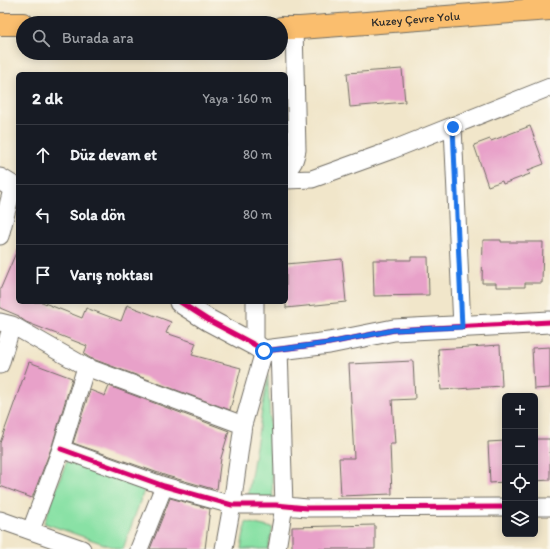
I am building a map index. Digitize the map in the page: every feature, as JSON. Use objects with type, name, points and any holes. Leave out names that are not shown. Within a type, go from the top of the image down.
[{"type":"main road","name":"Kuzey Çevre Yolu","points":[[288,28],[550,9]]},
{"type":"main road","points":[[0,24],[16,24]]},
{"type":"street","points":[[288,28],[297,150],[295,160],[288,168]]},
{"type":"street","points":[[288,180],[312,179],[453,127],[550,87]]},
{"type":"street","points":[[453,127],[462,327]]},
{"type":"street","points":[[0,236],[10,185]]},
{"type":"street","points":[[183,304],[208,320],[266,348],[329,343],[394,330],[550,322]]},
{"type":"street","points":[[255,304],[266,348],[284,506],[277,549]]},
{"type":"street","points":[[0,365],[6,323],[86,367],[243,425]]},
{"type":"street","points":[[224,549],[232,505],[243,425],[266,348]]},
{"type":"street","points":[[31,530],[61,449],[86,367]]},
{"type":"street","points":[[61,449],[164,486],[232,505],[307,508],[502,507]]},
{"type":"street","points":[[139,549],[164,486]]},
{"type":"street","points":[[538,507],[550,507]]},
{"type":"street","points":[[0,520],[82,549]]},
{"type":"green space","points":[[268,375],[273,500],[248,494]]},
{"type":"green space","points":[[68,457],[146,485],[123,549],[118,549],[44,523]]},
{"type":"green space","points":[[246,522],[273,528],[268,549],[241,549]]},
{"type":"building","points":[[402,69],[405,102],[350,107],[347,73]]},
{"type":"building","points":[[530,126],[544,164],[528,170],[530,174],[503,184],[502,181],[488,186],[474,145],[490,139],[491,141]]},
{"type":"building","points":[[483,240],[501,240],[501,242],[543,242],[542,283],[525,283],[525,287],[496,287],[496,283],[482,283]]},
{"type":"building","points":[[16,253],[16,304],[47,304],[82,318],[86,308],[121,321],[127,305],[171,322],[166,333],[196,343],[192,355],[241,368],[230,410],[90,358],[84,354],[87,346],[26,322],[19,316],[0,308],[0,290]]},
{"type":"building","points":[[411,257],[428,257],[429,295],[374,296],[373,260],[411,260]]},
{"type":"building","points":[[342,259],[346,302],[286,308],[286,304],[288,304],[288,264]]},
{"type":"building","points":[[500,345],[502,386],[441,390],[438,349]]},
{"type":"building","points":[[550,347],[550,388],[534,389],[532,348]]},
{"type":"building","points":[[413,361],[415,399],[392,400],[395,444],[390,444],[392,494],[341,496],[339,458],[354,458],[349,364]]},
{"type":"building","points":[[29,362],[72,378],[52,446],[32,498],[0,486],[0,443]]},
{"type":"building","points":[[109,386],[229,431],[221,458],[217,489],[167,476],[73,443],[90,390],[105,396]]},
{"type":"building","points":[[538,439],[550,439],[550,480],[538,481]]},
{"type":"building","points":[[502,441],[502,482],[490,483],[488,442]]},
{"type":"building","points":[[170,498],[210,509],[205,549],[150,549]]},
{"type":"building","points":[[375,525],[375,549],[292,549],[292,527]]},
{"type":"cycle path","points":[[183,304],[208,320],[264,351],[329,343],[394,330],[550,322]]},
{"type":"cycle path","points":[[61,449],[164,486],[232,505],[276,505],[307,508],[502,507]]},
{"type":"route","points":[[264,351],[329,343],[394,330],[462,327],[453,127]]}]
